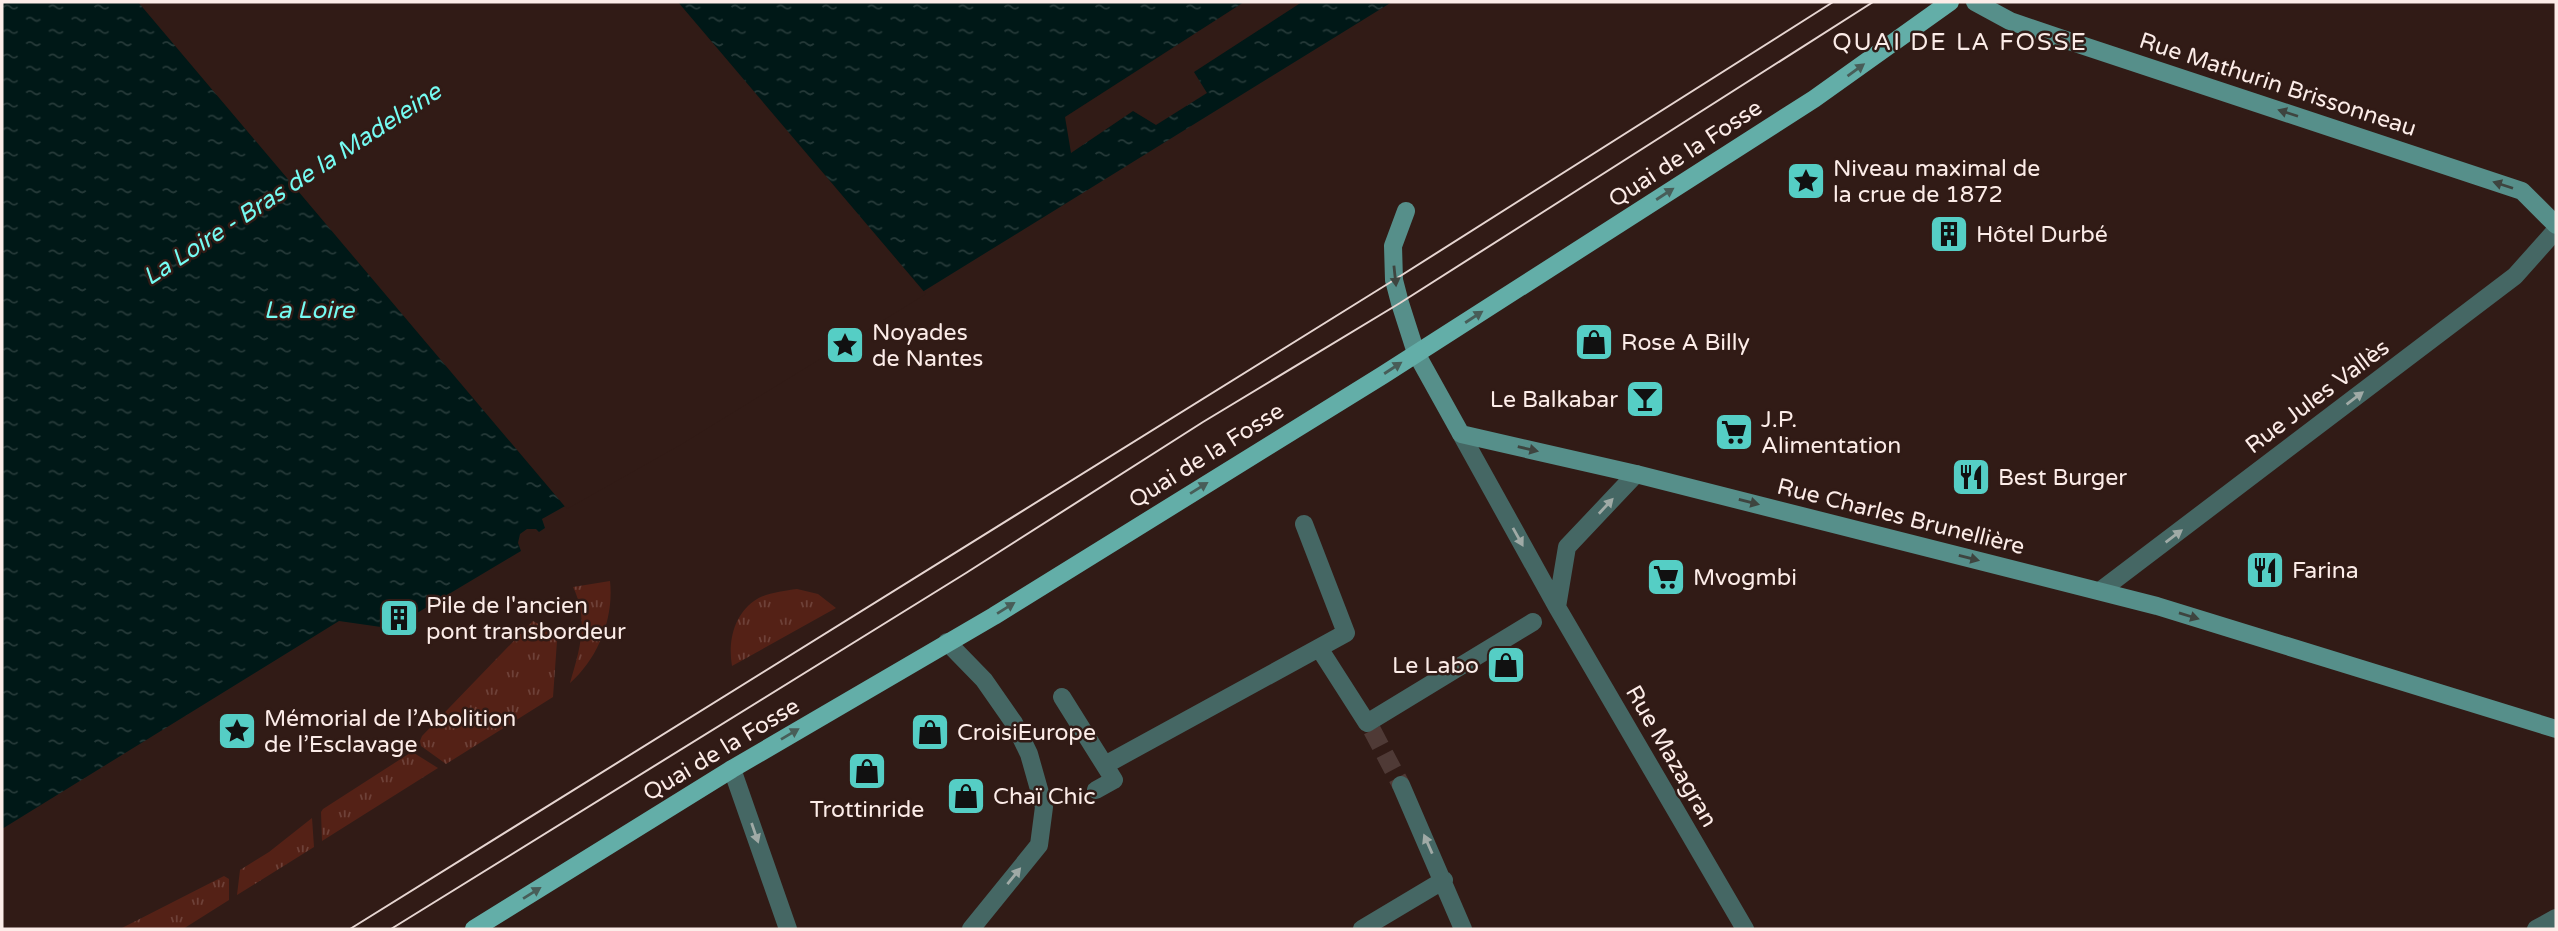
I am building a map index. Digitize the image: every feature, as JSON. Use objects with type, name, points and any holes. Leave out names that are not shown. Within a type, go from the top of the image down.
[{"type":"main road","name":"Quai de la Fosse","points":[[474,929],[732,769],[1006,609],[1416,353],[1814,99],[1950,2]]},
{"type":"main road","name":"Rue Mathurin Brissonneau","points":[[1975,2],[2010,21],[2522,191],[2556,228]]},
{"type":"main road","points":[[1406,211],[1393,246],[1394,280],[1416,353],[1461,434]]},
{"type":"main road","name":"Rue Charles Brunellière","points":[[1461,434],[1636,474],[2157,606],[2556,729]]},
{"type":"street","name":"Rue Jules Vallès","points":[[2100,591],[2515,276],[2556,228]]},
{"type":"street","name":"Rue Mazagran","points":[[1461,434],[1557,607],[1745,929]]},
{"type":"street","points":[[1557,607],[1567,547],[1636,474]]},
{"type":"street","points":[[1105,765],[1346,632],[1304,524]]},
{"type":"street","points":[[1319,648],[1367,723],[1533,622]]},
{"type":"street","points":[[947,642],[984,680],[1014,723],[1029,754],[1044,807],[1039,845],[971,929]]},
{"type":"street","points":[[1062,697],[1114,780],[1096,790]]},
{"type":"street","points":[[732,769],[789,929]]},
{"type":"street","points":[[1401,785],[1463,929]]},
{"type":"street","points":[[1362,929],[1444,880]]},
{"type":"street","points":[[2536,929],[2556,918]]},
{"type":"green space","points":[[610,581],[609,609],[602,637],[589,662],[570,683],[580,646],[582,623],[573,587]]},
{"type":"green space","points":[[797,589],[818,594],[836,608],[732,666],[732,639],[741,614],[763,596]]},
{"type":"green space","points":[[533,621],[546,628],[557,641],[553,697],[446,764],[421,746],[422,736]]},
{"type":"green space","points":[[410,753],[438,768],[322,841],[323,809]]},
{"type":"green space","points":[[312,818],[314,847],[237,895],[240,870],[269,852]]},
{"type":"green space","points":[[224,876],[229,879],[229,900],[183,929],[120,929]]},
{"type":"water","name":"La Loire","points":[[2,2],[1392,2],[681,441],[542,519],[545,528],[539,532],[536,529],[527,529],[520,534],[518,543],[521,551],[412,616],[400,609],[388,614],[385,622],[388,628],[339,621],[2,829]]},
{"type":"pier","points":[[138,2],[678,2],[926,294],[682,444],[567,509]]},
{"type":"pier","points":[[1244,2],[1302,2],[1194,72],[1207,93],[1156,125],[1133,111],[1071,153],[1065,117]]},
{"type":"tunnel","points":[[1372,730],[1401,785]]},
{"type":"tram line","points":[[350,929],[1394,280],[1833,2]]},
{"type":"tram line","points":[[391,929],[966,573],[1203,422],[1400,303],[1873,2]]},
{"type":"place","name":"Niveau maximal de la crue de 1872","points":[[1806,181]]},
{"type":"place","name":"Hôtel Durbé","points":[[1949,234]]},
{"type":"place","name":"Rose A Billy","points":[[1594,342]]},
{"type":"place","name":"Noyades de Nantes","points":[[845,345]]},
{"type":"place","name":"Le Balkabar","points":[[1645,399]]},
{"type":"place","name":"J.P. Alimentation","points":[[1734,432]]},
{"type":"place","name":"Best Burger","points":[[1971,477]]},
{"type":"place","name":"Farina","points":[[2265,570]]},
{"type":"place","name":"Mvogmbi","points":[[1666,577]]},
{"type":"place","name":"Pile de l'ancien pont transbordeur","points":[[399,618]]},
{"type":"place","name":"Le Labo","points":[[1506,665]]},
{"type":"place","name":"Mémorial de l’Abolition de l’Esclavage","points":[[237,731]]},
{"type":"place","name":"CroisiEurope","points":[[930,732]]},
{"type":"place","name":"Trottinride","points":[[867,771]]},
{"type":"place","name":"Chaï Chic","points":[[966,796]]},
{"type":"district","name":"QUAI DE LA FOSSE","points":[[1960,42]]},
{"type":"water label","name":"La Loire - Bras de la Madeleine","points":[[292,184]]}]
